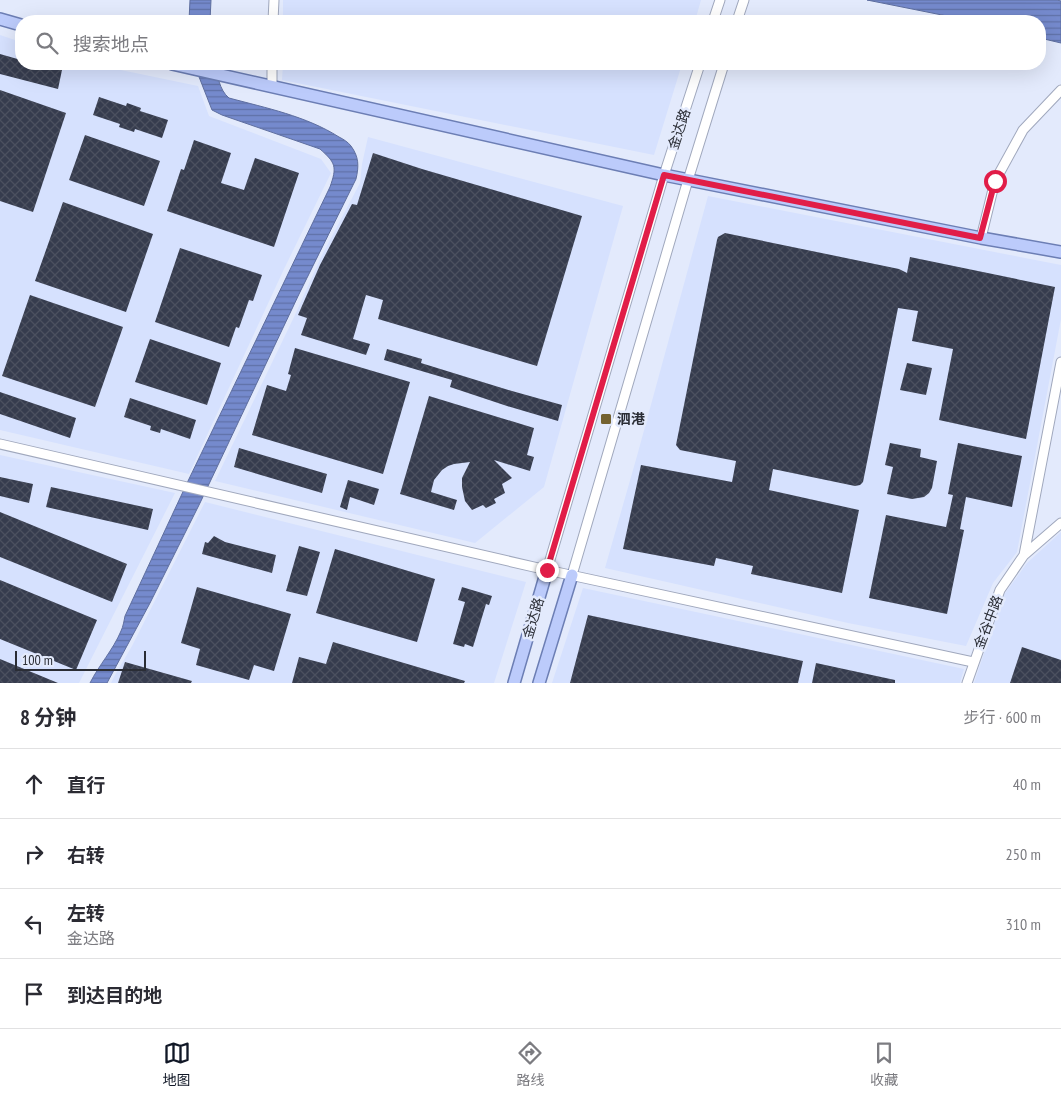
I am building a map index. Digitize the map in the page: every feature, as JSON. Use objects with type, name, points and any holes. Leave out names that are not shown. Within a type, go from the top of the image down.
[{"type":"main road","points":[[0,19],[15,23]]},
{"type":"main road","points":[[200,70],[664,175],[980,238],[1061,252]]},
{"type":"main road","name":"金达路","points":[[514,683],[547,570]]},
{"type":"main road","name":"金达路","points":[[539,683],[572,576]]},
{"type":"street","points":[[273,15],[274,0]]},
{"type":"street","points":[[715,15],[720,0]]},
{"type":"street","points":[[739,15],[744,0]]},
{"type":"street","points":[[272,70],[272,86]]},
{"type":"street","name":"金达路","points":[[547,570],[664,175],[698,70]]},
{"type":"street","name":"金达路","points":[[572,576],[722,70]]},
{"type":"street","points":[[980,238],[995,181],[1023,130],[1061,90]]},
{"type":"street","points":[[1024,555],[1061,362]]},
{"type":"street","points":[[0,444],[572,576],[973,662]]},
{"type":"street","name":"金谷中路","points":[[966,683],[1000,590],[1024,555],[1061,523]]},
{"type":"shaded area","points":[[283,0],[701,0],[697,15],[283,15]]},
{"type":"shaded area","points":[[0,35],[15,40],[15,70],[121,70],[198,86],[209,116],[321,159],[331,173],[284,269],[189,474],[0,430]]},
{"type":"shaded area","points":[[283,70],[680,70],[654,155],[282,80]]},
{"type":"shaded area","points":[[368,137],[623,206],[544,487],[475,543],[215,481],[321,257],[360,183]]},
{"type":"shaded area","points":[[708,196],[1061,265],[1061,319],[1017,552],[993,583],[966,646],[848,623],[605,568]]},
{"type":"shaded area","points":[[0,455],[175,493],[79,683],[0,683]]},
{"type":"shaded area","points":[[205,502],[526,582],[494,683],[111,683],[132,646]]},
{"type":"shaded area","points":[[1061,532],[1061,683],[974,683],[1003,596],[1027,563]]},
{"type":"shaded area","points":[[583,588],[964,669],[960,683],[552,683]]},
{"type":"water","points":[[190,0],[211,0],[210,15],[189,15]]},
{"type":"water","points":[[867,0],[1057,0],[1061,1],[1061,43],[1046,39],[1046,15],[942,15]]},
{"type":"water","points":[[196,70],[216,70],[221,87],[229,98],[313,123],[345,141],[356,154],[358,166],[356,179],[150,603],[107,683],[90,683],[118,638],[125,616],[330,187],[334,175],[332,162],[320,149],[212,110]]},
{"type":"building","points":[[0,54],[15,58],[15,70],[62,70],[58,89],[0,74]]},
{"type":"building","points":[[0,90],[66,113],[33,212],[0,201]]},
{"type":"building","points":[[99,97],[126,106],[127,103],[141,108],[140,111],[168,120],[162,138],[135,129],[134,132],[119,127],[120,124],[93,115]]},
{"type":"building","points":[[85,135],[160,161],[144,206],[69,180]]},
{"type":"building","points":[[194,140],[231,153],[221,183],[244,190],[255,158],[299,173],[274,247],[167,211],[181,169],[184,170]]},
{"type":"building","points":[[373,153],[582,216],[537,366],[378,319],[383,300],[366,295],[353,339],[370,344],[366,355],[301,335],[307,318],[298,315],[320,265],[352,204],[357,205]]},
{"type":"building","points":[[63,202],[153,234],[126,312],[35,281]]},
{"type":"building","points":[[725,233],[899,269],[907,273],[910,257],[1055,287],[1026,439],[939,420],[953,349],[912,341],[918,311],[898,308],[863,482],[855,486],[773,469],[769,490],[859,510],[842,593],[751,574],[753,566],[716,558],[714,566],[623,549],[641,465],[732,482],[736,461],[680,450],[676,445],[717,240],[718,237]]},
{"type":"building","points":[[180,248],[262,275],[253,301],[249,300],[239,328],[236,327],[229,347],[155,322]]},
{"type":"building","points":[[30,295],[123,327],[95,407],[2,376]]},
{"type":"building","points":[[150,339],[221,363],[207,405],[135,382]]},
{"type":"building","points":[[295,348],[410,382],[383,474],[252,435],[267,385],[286,391],[291,375],[288,374]]},
{"type":"building","points":[[387,349],[422,359],[421,363],[562,405],[558,421],[450,387],[452,380],[384,360]]},
{"type":"building","points":[[907,363],[932,368],[926,395],[900,390]]},
{"type":"building","points":[[0,392],[76,418],[70,438],[0,414]]},
{"type":"building","points":[[429,396],[534,428],[527,455],[534,457],[530,471],[494,460],[512,478],[502,484],[505,493],[494,499],[496,503],[486,508],[483,505],[472,510],[465,501],[462,478],[470,462],[448,466],[434,480],[431,492],[457,500],[454,510],[400,494]]},
{"type":"building","points":[[130,398],[196,420],[190,439],[161,429],[160,433],[150,430],[151,426],[124,417]]},
{"type":"building","points":[[890,443],[921,449],[920,457],[937,461],[932,488],[924,497],[912,499],[887,494],[893,467],[885,465]]},
{"type":"building","points":[[958,443],[1022,456],[1012,507],[966,497],[960,529],[964,530],[947,614],[869,598],[886,515],[946,527],[953,495],[948,494]]},
{"type":"building","points":[[239,448],[327,474],[322,493],[234,467]]},
{"type":"building","points":[[0,477],[33,484],[29,503],[0,496]]},
{"type":"building","points":[[348,480],[379,489],[374,505],[350,497],[347,510],[340,507]]},
{"type":"building","points":[[51,487],[153,509],[148,530],[46,507]]},
{"type":"building","points":[[0,512],[127,564],[112,602],[0,557]]},
{"type":"building","points":[[214,536],[225,542],[276,555],[272,573],[202,554],[205,542],[208,543]]},
{"type":"building","points":[[299,546],[320,552],[307,596],[286,591]]},
{"type":"building","points":[[335,549],[435,579],[417,642],[316,613]]},
{"type":"building","points":[[0,580],[97,620],[76,670],[0,639]]},
{"type":"building","points":[[197,587],[291,614],[274,671],[254,665],[249,680],[196,665],[200,649],[181,643]]},
{"type":"building","points":[[462,587],[492,596],[489,605],[486,604],[473,647],[465,644],[464,647],[453,644],[465,602],[458,600]]},
{"type":"building","points":[[588,615],[803,661],[798,683],[570,683]]},
{"type":"building","points":[[333,642],[465,681],[464,683],[292,683],[299,657],[326,664]]},
{"type":"building","points":[[1022,647],[1061,660],[1061,683],[1010,683]]},
{"type":"building","points":[[0,659],[58,683],[0,683]]},
{"type":"building","points":[[125,662],[192,681],[191,683],[118,683]]},
{"type":"building","points":[[816,663],[895,680],[895,683],[812,683]]},
{"type":"place","name":"泗港","points":[[606,419]]},
{"type":"route","points":[[547,570],[664,175],[980,238],[995,181]]}]
